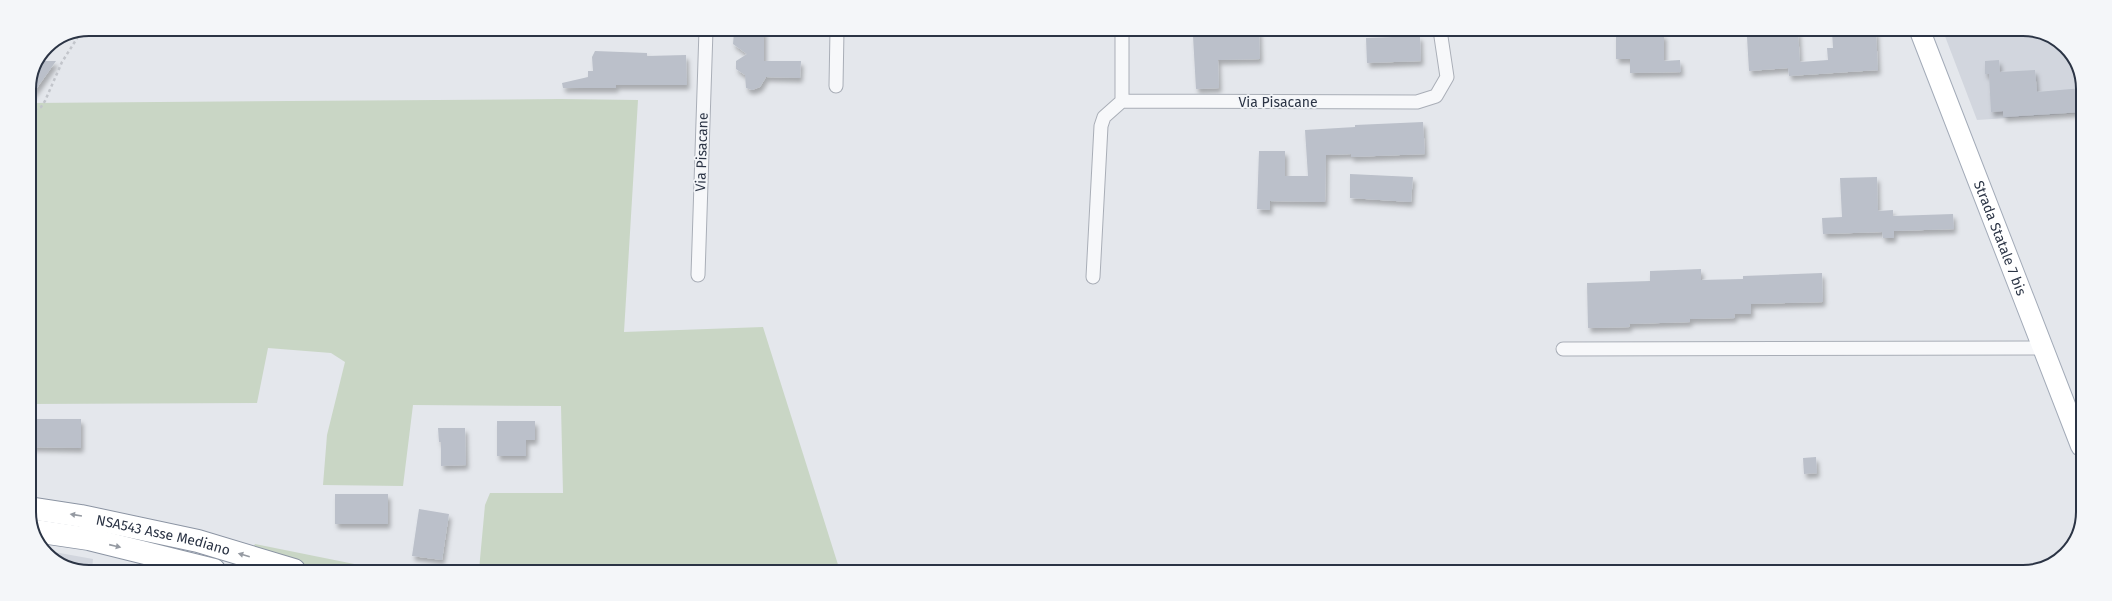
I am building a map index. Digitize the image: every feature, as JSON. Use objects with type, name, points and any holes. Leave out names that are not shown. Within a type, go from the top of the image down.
[{"type":"highway","name":"NSA543 Asse Mediano","points":[[36,509],[81,516],[198,541],[277,565]]},
{"type":"highway","points":[[40,533],[89,539],[194,565]]},
{"type":"main road","name":"Strada Statale 7 bis","points":[[1922,36],[2076,433]]},
{"type":"street","name":"Via Pisacane","points":[[698,275],[706,36]]},
{"type":"street","points":[[836,86],[837,36]]},
{"type":"street","points":[[1093,277],[1101,126],[1104,117],[1122,101],[1122,36]]},
{"type":"street","name":"Via Pisacane","points":[[1122,101],[1417,102],[1436,96],[1447,76],[1441,36]]},
{"type":"street","points":[[1563,350],[2044,348]]},
{"type":"path","points":[[36,109],[41,107],[45,101],[62,62],[78,37]]},
{"type":"shaded area","points":[[1945,36],[2030,36],[2043,40],[2058,49],[2063,54],[2072,69],[2075,79],[2076,113],[1977,120]]},
{"type":"shaded area","points":[[54,552],[93,559],[92,565],[82,565],[69,561]]},
{"type":"green space","points":[[560,99],[638,100],[624,332],[763,327],[838,565],[479,565],[485,505],[490,493],[563,493],[561,406],[413,405],[403,486],[323,485],[327,435],[345,362],[331,353],[268,348],[257,403],[36,404],[36,103]]},
{"type":"green space","points":[[255,544],[359,565],[243,565]]},
{"type":"building","points":[[734,36],[764,36],[764,61],[801,61],[800,78],[766,77],[760,87],[752,90],[746,88],[745,75],[736,69],[736,61],[747,54],[733,44]]},
{"type":"building","points":[[1193,36],[1259,36],[1260,59],[1218,60],[1219,88],[1196,89]]},
{"type":"building","points":[[1420,36],[1421,61],[1367,63],[1366,38]]},
{"type":"building","points":[[1616,36],[1664,36],[1664,61],[1680,60],[1681,72],[1630,73],[1630,59],[1616,59]]},
{"type":"building","points":[[1798,36],[1800,62],[1828,60],[1827,48],[1833,48],[1832,36],[1876,36],[1878,70],[1789,76],[1788,68],[1749,71],[1747,37]]},
{"type":"building","points":[[595,51],[647,53],[647,56],[686,55],[687,85],[616,85],[616,88],[563,88],[562,83],[588,77],[588,71],[593,71],[592,57]]},
{"type":"building","points":[[1999,60],[2000,72],[2035,70],[2037,92],[2076,89],[2076,112],[2003,117],[2003,111],[1991,112],[1989,74],[1985,74],[1985,61]]},
{"type":"building","points":[[44,61],[56,61],[36,89],[37,79]]},
{"type":"building","points":[[1423,122],[1425,154],[1351,157],[1351,154],[1326,155],[1325,202],[1270,201],[1270,210],[1257,209],[1259,151],[1285,151],[1285,176],[1308,176],[1305,130],[1355,127],[1355,125]]},
{"type":"building","points":[[1350,174],[1413,177],[1411,202],[1350,198]]},
{"type":"building","points":[[1877,177],[1878,211],[1893,210],[1893,216],[1953,214],[1954,229],[1894,231],[1894,238],[1883,238],[1882,232],[1823,234],[1822,218],[1842,217],[1840,178]]},
{"type":"building","points":[[1701,269],[1701,280],[1743,279],[1743,276],[1822,273],[1823,302],[1751,304],[1751,314],[1734,314],[1735,318],[1690,319],[1690,322],[1629,324],[1630,327],[1588,328],[1587,283],[1650,281],[1650,271]]},
{"type":"building","points":[[36,419],[81,419],[81,448],[36,447]]},
{"type":"building","points":[[497,421],[535,421],[535,440],[526,440],[526,456],[497,456]]},
{"type":"building","points":[[438,428],[465,428],[466,465],[441,466],[441,442],[439,442]]},
{"type":"building","points":[[1816,457],[1817,473],[1804,474],[1803,458]]},
{"type":"building","points":[[335,494],[388,494],[388,524],[335,524]]},
{"type":"building","points":[[419,509],[449,514],[442,560],[412,556]]}]
